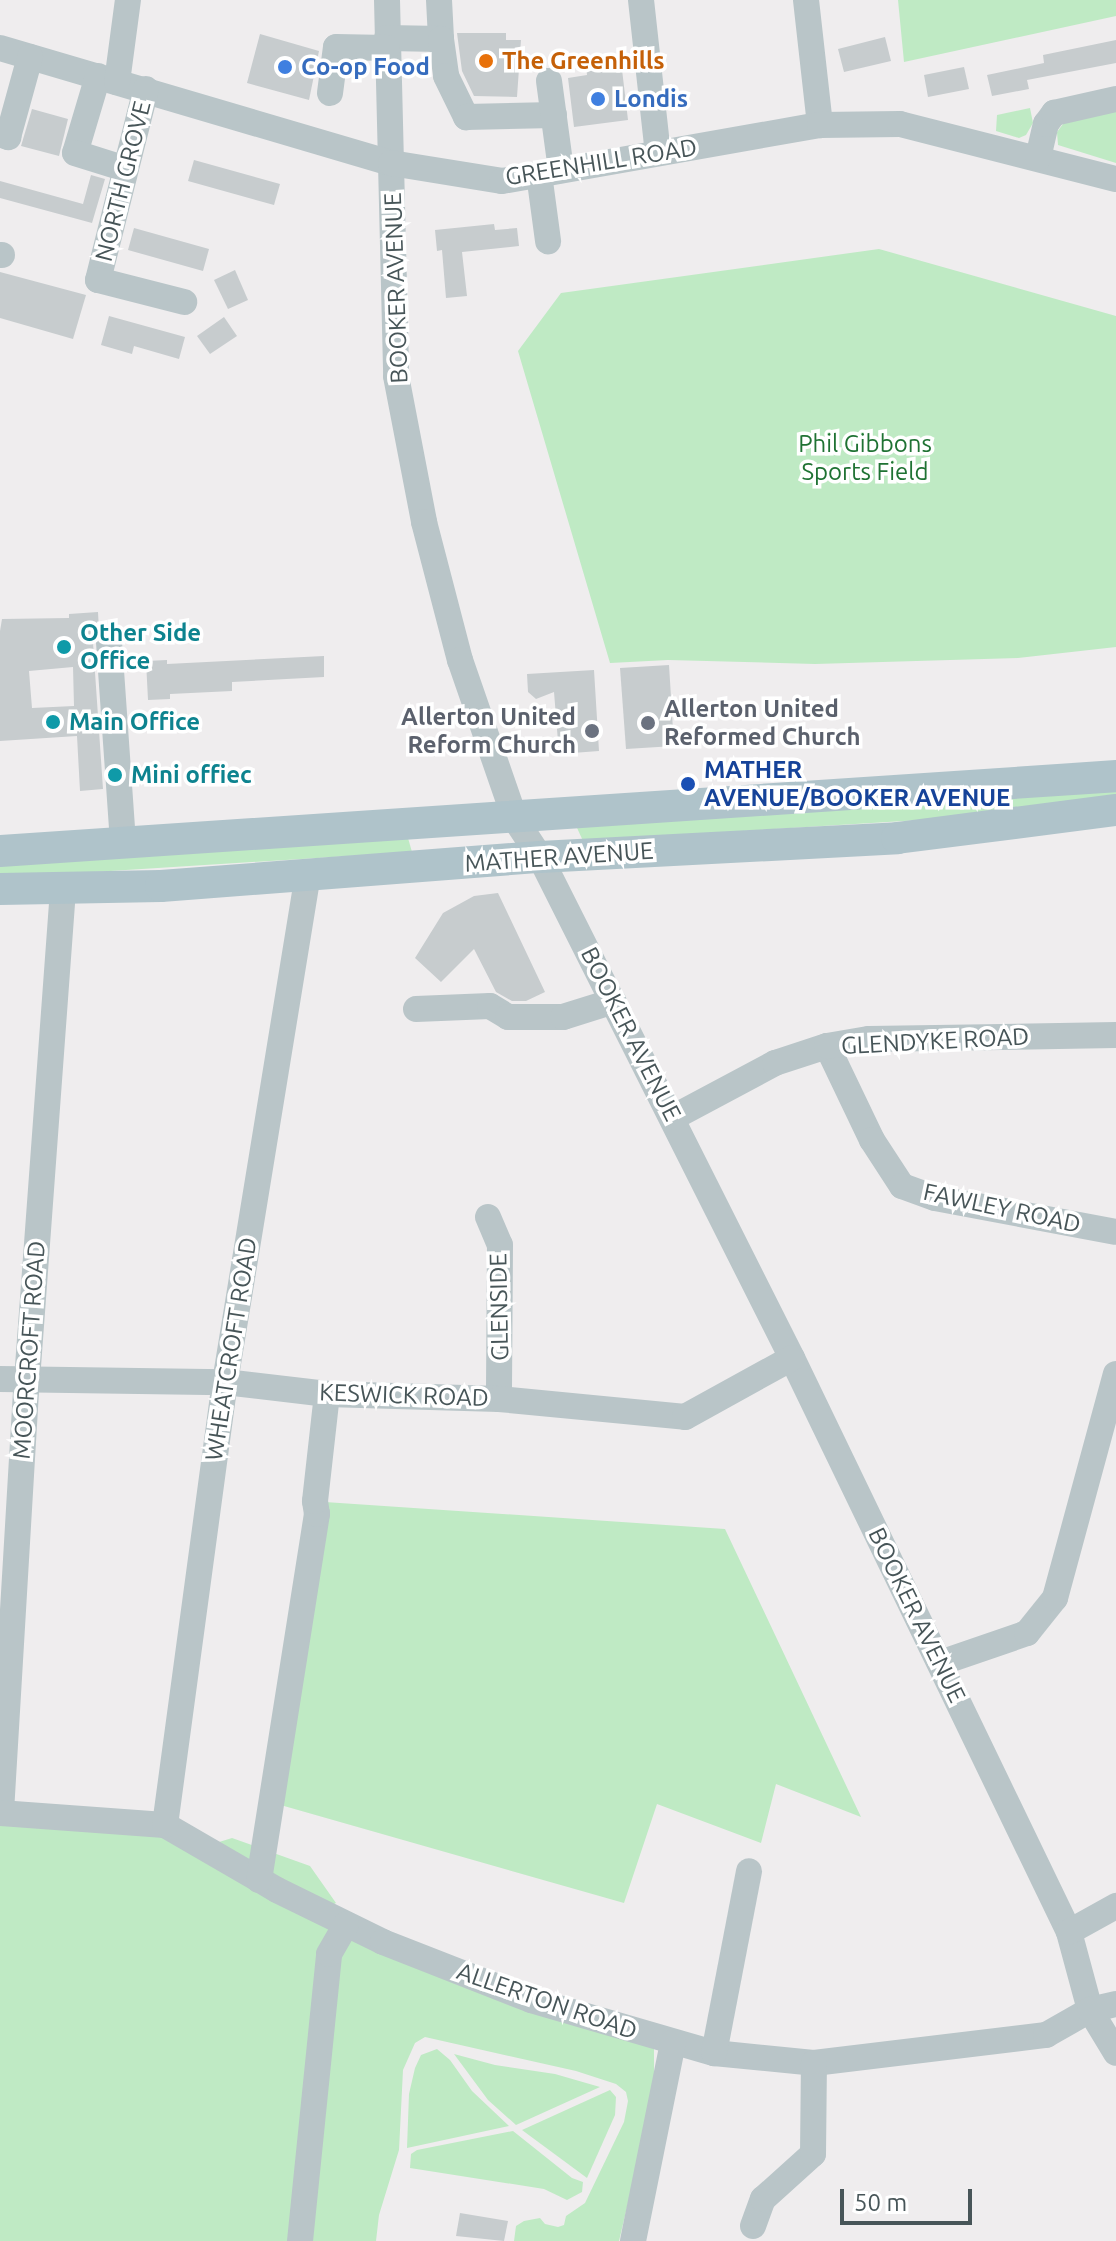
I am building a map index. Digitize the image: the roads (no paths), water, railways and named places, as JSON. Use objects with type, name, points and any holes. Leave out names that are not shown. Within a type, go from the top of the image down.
[{"type":"main road","name":"MATHER AVENUE","points":[[0,851],[315,829],[515,819],[1116,776]]},
{"type":"main road","name":"MATHER AVENUE","points":[[0,889],[161,886],[540,857],[897,838],[1116,810]]},
{"type":"street","points":[[126,169],[75,153],[108,79],[128,0]]},
{"type":"street","name":"BOOKER AVENUE","points":[[387,0],[396,376],[421,507],[460,660],[515,819],[540,857],[674,1117],[792,1358],[1069,1932],[1090,2010],[1116,2053]]},
{"type":"street","points":[[439,0],[446,76],[466,117],[554,115]]},
{"type":"street","points":[[641,0],[658,153]]},
{"type":"street","points":[[806,0],[820,125]]},
{"type":"street","points":[[330,93],[336,47],[441,39]]},
{"type":"street","name":"GREENHILL ROAD","points":[[0,48],[391,163],[502,181],[820,125],[900,124],[1116,179]]},
{"type":"street","points":[[0,134],[8,137],[30,57]]},
{"type":"street","points":[[548,241],[554,115],[549,81]]},
{"type":"street","name":"NORTH GROVE","points":[[146,89],[98,280],[184,302]]},
{"type":"street","points":[[1038,158],[1046,124],[1054,113],[1116,99]]},
{"type":"street","points":[[109,642],[123,844]]},
{"type":"street","name":"WHEATCROFT ROAD","points":[[165,1825],[225,1382],[308,874]]},
{"type":"street","name":"MOORCROFT ROAD","points":[[0,1812],[27,1380],[63,888]]},
{"type":"street","points":[[416,1009],[490,1006],[508,1017],[563,1017],[614,1001]]},
{"type":"street","name":"GLENDYKE ROAD","points":[[674,1117],[775,1063],[827,1046],[869,1039],[1116,1035]]},
{"type":"street","name":"FAWLEY ROAD","points":[[827,1046],[872,1140],[902,1186],[935,1198],[974,1202],[1116,1232]]},
{"type":"street","name":"GLENSIDE","points":[[488,1217],[500,1245],[499,1399]]},
{"type":"street","name":"KESWICK ROAD","points":[[0,1379],[225,1382],[327,1394],[499,1399],[685,1417],[792,1358]]},
{"type":"street","points":[[940,1663],[1027,1633],[1055,1598],[1116,1374]]},
{"type":"street","points":[[259,1880],[317,1514],[315,1501],[327,1394]]},
{"type":"street","name":"ALLERTON ROAD","points":[[0,1812],[165,1825],[259,1880],[346,1924],[531,2000],[714,2053],[814,2063],[1046,2035],[1090,2010],[1116,2004]]},
{"type":"street","points":[[714,2053],[749,1871]]},
{"type":"street","points":[[1069,1932],[1116,1906]]},
{"type":"street","points":[[300,2241],[329,1954],[346,1924]]},
{"type":"street","points":[[633,2241],[673,2042]]},
{"type":"street","points":[[753,2226],[763,2199],[813,2154],[814,2063]]},
{"type":"place","name":"The Greenhills","points":[[486,61]]},
{"type":"place","name":"Co-op Food","points":[[285,67]]},
{"type":"place","name":"Londis","points":[[598,99]]},
{"type":"place","name":"Other Side Office","points":[[64,647]]},
{"type":"place","name":"Main Office","points":[[53,722]]},
{"type":"place","name":"Allerton United Reformed Church","points":[[648,723]]},
{"type":"place","name":"Allerton United Reform Church","points":[[592,731]]},
{"type":"place","name":"Mini offiec","points":[[115,775]]},
{"type":"place","name":"MATHER AVENUE/BOOKER AVENUE","points":[[688,784]]},
{"type":"park label","name":"Phil Gibbons Sports Field","points":[[865,458]]}]
